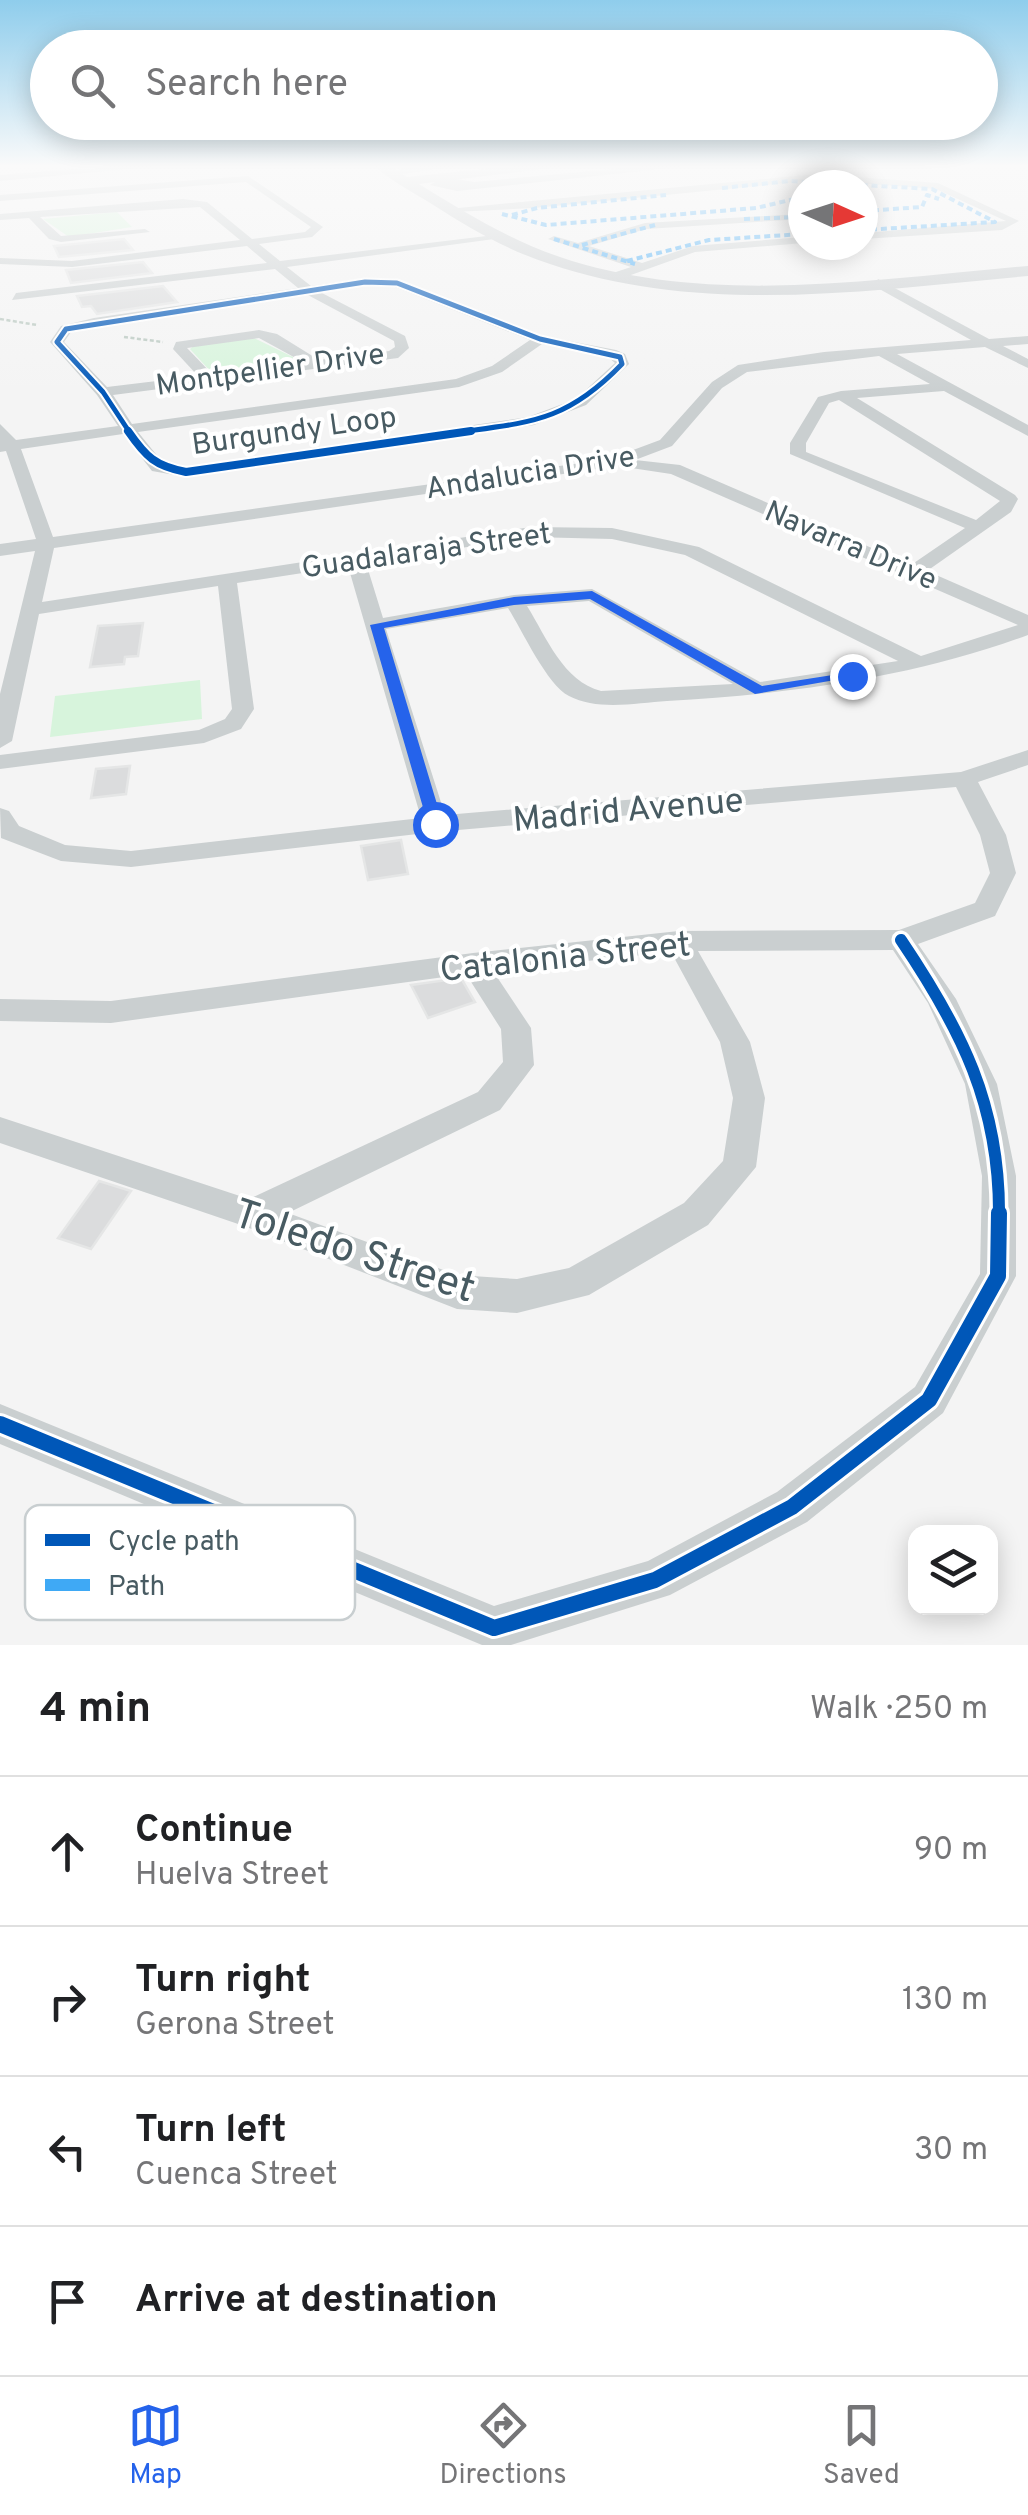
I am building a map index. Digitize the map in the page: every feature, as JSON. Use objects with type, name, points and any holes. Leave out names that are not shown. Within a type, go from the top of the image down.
[{"type":"main road","points":[[514,241],[560,262],[747,287],[878,283],[1028,270]]},
{"type":"street","points":[[154,241],[166,252]]},
{"type":"street","points":[[0,262],[72,264],[260,241]]},
{"type":"street","points":[[0,293],[16,298],[447,241]]},
{"type":"street","points":[[562,241],[582,245],[622,269],[707,247],[767,241]]},
{"type":"street","points":[[582,245],[596,241]]},
{"type":"street","points":[[622,269],[708,241]]},
{"type":"street","name":"Montpellier Drive","points":[[103,392],[393,356],[402,348],[400,339],[309,291],[252,242]]},
{"type":"street","points":[[1,274],[18,264]]},
{"type":"street","points":[[898,281],[943,306],[958,325]]},
{"type":"street","name":"Burgundy Loop","points":[[365,282],[396,283],[540,338],[611,353],[622,364],[584,402],[566,413],[529,422],[186,472],[158,468],[103,392],[57,342],[66,330],[94,322],[365,282]]},
{"type":"street","points":[[878,283],[920,310],[958,325],[1028,364]]},
{"type":"street","points":[[0,308],[16,298]]},
{"type":"street","points":[[37,325],[66,330]]},
{"type":"street","points":[[209,379],[181,345],[259,334],[318,366]]},
{"type":"street","points":[[6,447],[459,384],[497,368],[540,338]]},
{"type":"street","name":"Andalucia Drive","points":[[0,550],[612,463],[666,444],[717,384],[743,368],[1028,340]]},
{"type":"street","points":[[882,352],[1028,432]]},
{"type":"street","points":[[944,387],[841,395],[823,400],[798,443],[798,454],[976,526]]},
{"type":"street","points":[[841,395],[1002,491],[1009,499],[1005,508],[913,572]]},
{"type":"street","points":[[0,430],[46,543],[0,741]]},
{"type":"street","points":[[666,444],[674,469]]},
{"type":"street","name":"Navarra Drive","points":[[612,463],[674,469],[1028,625]]},
{"type":"street","name":"Guadalaraja Street","points":[[28,610],[531,532],[615,531],[692,551],[918,663]]},
{"type":"street","points":[[355,558],[435,824]]},
{"type":"street","points":[[0,762],[204,736],[233,724],[243,708],[227,581]]},
{"type":"street","points":[[377,625],[575,594],[608,601],[760,691]]},
{"type":"street","points":[[514,601],[561,677],[575,691],[601,698],[760,691],[918,663],[987,645],[1028,625]]},
{"type":"street","name":"Madrid Avenue","points":[[0,816],[10,832],[61,853],[131,859],[435,824],[964,778],[1028,758]]},
{"type":"street","name":"Catalonia Street","points":[[0,1010],[111,1012],[473,963],[678,941],[901,940],[985,908],[1003,873],[993,835],[964,778]]},
{"type":"street","points":[[355,1571],[494,1628],[655,1580],[792,1506],[929,1400],[998,1276],[1000,1176],[980,1084],[941,999],[901,940]]},
{"type":"street","name":"Toledo Street","points":[[0,1130],[251,1214],[457,1292],[517,1296],[576,1283],[696,1214],[740,1167],[749,1098],[734,1042],[678,941]]},
{"type":"street","points":[[251,1214],[489,1100],[519,1064],[516,1028],[473,963]]},
{"type":"street","points":[[0,1424],[196,1505]]},
{"type":"path","points":[[0,319],[37,325]]},
{"type":"green space","points":[[254,338],[293,357],[293,362],[212,373],[190,349],[196,344]]},
{"type":"green space","points":[[200,680],[202,719],[50,737],[55,696]]},
{"type":"building","points":[[125,241],[133,250],[59,257],[54,246]]},
{"type":"building","points":[[143,262],[152,273],[71,283],[66,270]]},
{"type":"building","points":[[163,286],[177,302],[97,314],[91,306],[82,307],[77,296]]},
{"type":"building","points":[[143,623],[138,656],[125,657],[124,664],[90,667],[98,626]]},
{"type":"building","points":[[130,766],[126,794],[91,798],[96,769]]},
{"type":"building","points":[[401,840],[408,874],[368,880],[361,846]]},
{"type":"building","points":[[461,978],[475,1002],[428,1018],[411,985]]},
{"type":"building","points":[[99,1181],[131,1191],[91,1249],[58,1238]]},
{"type":"marked path","points":[[560,241],[635,264]]},
{"type":"marked path","points":[[582,245],[597,241]]},
{"type":"marked path","points":[[627,261],[706,241]]},
{"type":"cycle path","points":[[365,282],[397,283],[540,339],[611,353],[620,357],[622,364],[581,402],[529,422],[186,472],[158,467],[146,457],[103,392],[57,342],[66,329],[94,322],[365,282]]},
{"type":"cycle path","points":[[355,1571],[494,1628],[655,1580],[792,1507],[929,1400],[998,1276],[999,1176],[981,1084],[941,999],[901,940]]},
{"type":"cycle path","points":[[0,1424],[196,1505]]},
{"type":"route","points":[[435,824],[377,625],[514,601],[592,595],[760,691],[852,676]]}]
